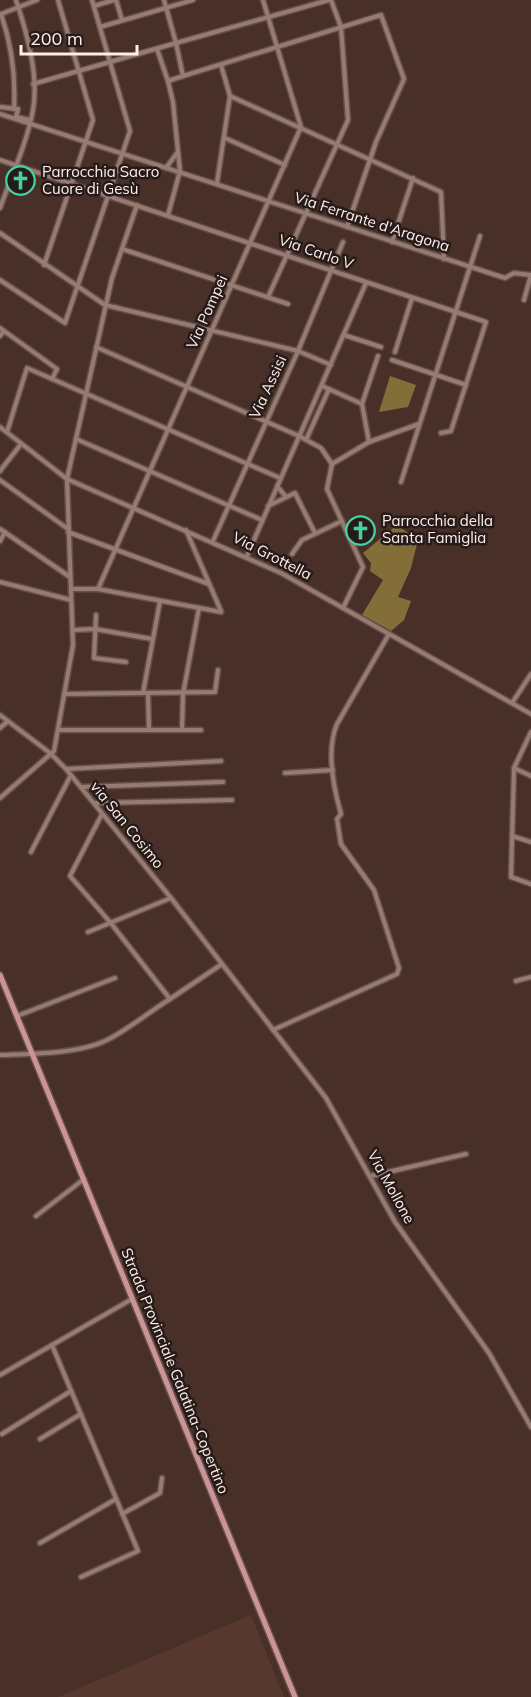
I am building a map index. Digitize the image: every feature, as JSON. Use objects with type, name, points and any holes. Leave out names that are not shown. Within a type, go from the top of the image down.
[{"type":"main road","name":"Strada Provinciale Galatina-Copertino","points":[[0,975],[85,1178],[295,1697]]},
{"type":"street","points":[[0,208],[33,110],[33,84],[25,31],[16,0]]},
{"type":"street","points":[[14,109],[16,82],[12,51],[1,14],[37,0]]},
{"type":"street","points":[[44,265],[93,120],[58,0]]},
{"type":"street","points":[[0,280],[65,323],[130,130],[92,0]]},
{"type":"street","points":[[94,6],[115,0],[122,20]]},
{"type":"street","points":[[164,0],[183,76]]},
{"type":"street","points":[[100,27],[193,0]]},
{"type":"street","points":[[263,0],[301,127]]},
{"type":"street","points":[[33,84],[330,0],[341,27],[348,120],[268,297]]},
{"type":"street","points":[[168,81],[381,15],[404,79],[371,158],[348,227]]},
{"type":"street","points":[[157,49],[173,102],[180,171],[168,215]]},
{"type":"street","points":[[217,183],[230,96],[221,65]]},
{"type":"street","points":[[230,96],[371,158],[441,192],[444,259]]},
{"type":"street","points":[[0,107],[18,109],[16,117],[29,122]]},
{"type":"street","name":"Via Ferrante d'Aragona","points":[[0,114],[122,155],[217,183],[471,268],[505,278],[514,273],[531,275],[524,300]]},
{"type":"street","name":"Via Pompei","points":[[98,589],[301,127]]},
{"type":"street","points":[[225,138],[285,165]]},
{"type":"street","points":[[166,168],[177,152]]},
{"type":"street","name":"Via Carlo V","points":[[0,160],[486,322],[466,385]]},
{"type":"street","points":[[392,242],[413,178]]},
{"type":"street","points":[[0,798],[54,751],[72,656],[67,479],[105,305],[137,205]]},
{"type":"street","points":[[0,233],[105,305],[298,351],[331,365]]},
{"type":"street","points":[[401,482],[480,236]]},
{"type":"street","name":"Via Assisi","points":[[213,541],[333,270],[342,242]]},
{"type":"street","points":[[122,249],[288,304]]},
{"type":"street","points":[[247,556],[366,283]]},
{"type":"street","points":[[395,352],[412,298]]},
{"type":"street","points":[[0,336],[2,330],[57,369],[52,379]]},
{"type":"street","points":[[344,335],[381,347]]},
{"type":"street","points":[[96,347],[266,420],[321,448],[332,465],[327,489],[363,567],[343,608]]},
{"type":"street","points":[[369,442],[362,404],[378,356]]},
{"type":"street","points":[[392,360],[466,385],[452,431],[441,433]]},
{"type":"street","points":[[7,432],[27,368],[280,478]]},
{"type":"street","points":[[322,386],[362,404]]},
{"type":"street","points":[[306,440],[328,389]]},
{"type":"street","points":[[332,465],[369,442],[420,424]]},
{"type":"street","name":"Via Grottella","points":[[0,427],[67,479],[247,556],[531,714]]},
{"type":"street","points":[[76,439],[263,520]]},
{"type":"street","points":[[0,471],[21,444]]},
{"type":"street","points":[[0,480],[68,530],[115,551],[209,584]]},
{"type":"street","points":[[277,486],[286,497]]},
{"type":"street","points":[[268,506],[295,493],[315,533]]},
{"type":"street","points":[[292,554],[302,540],[342,520]]},
{"type":"street","points":[[0,529],[70,577]]},
{"type":"street","points":[[71,589],[98,589],[221,612],[186,529]]},
{"type":"street","points":[[0,541],[5,532]]},
{"type":"street","points":[[0,582],[71,600]]},
{"type":"street","points":[[149,730],[146,693],[152,639],[160,601]]},
{"type":"street","points":[[182,730],[183,694],[198,608]]},
{"type":"street","points":[[96,615],[94,658],[126,662]]},
{"type":"street","points":[[73,630],[95,629],[152,639]]},
{"type":"street","points":[[273,1030],[397,974],[399,968],[374,890],[341,844],[337,819],[341,814],[333,770],[331,739],[389,634]]},
{"type":"street","points":[[64,694],[214,692],[218,670]]},
{"type":"street","points":[[512,703],[531,674]]},
{"type":"street","name":"via San Cosimo","points":[[0,715],[50,753],[66,769],[222,964]]},
{"type":"street","points":[[0,728],[8,721]]},
{"type":"street","points":[[58,730],[201,730]]},
{"type":"street","points":[[531,732],[514,768],[511,877],[531,884]]},
{"type":"street","points":[[66,769],[221,761]]},
{"type":"street","points":[[514,768],[531,776]]},
{"type":"street","points":[[285,773],[333,770]]},
{"type":"street","points":[[31,852],[71,776]]},
{"type":"street","points":[[80,787],[223,782]]},
{"type":"street","points":[[94,803],[232,800]]},
{"type":"street","points":[[102,814],[70,876],[110,922],[170,999]]},
{"type":"street","points":[[512,836],[531,842]]},
{"type":"street","points":[[88,932],[171,898]]},
{"type":"street","points":[[0,1054],[33,1054],[89,1046],[106,1040],[222,964]]},
{"type":"street","name":"Via Mollone","points":[[222,964],[326,1098],[395,1222],[489,1353],[531,1427]]},
{"type":"street","points":[[516,981],[531,977]]},
{"type":"street","points":[[17,1016],[115,978]]},
{"type":"street","points":[[371,1176],[466,1154]]},
{"type":"street","points":[[36,1216],[85,1178]]},
{"type":"street","points":[[0,1375],[133,1299]]},
{"type":"street","points":[[52,1345],[138,1551],[81,1577]]},
{"type":"street","points":[[2,1434],[71,1391]]},
{"type":"street","points":[[40,1439],[81,1414]]},
{"type":"street","points":[[122,1514],[160,1493],[162,1478]]},
{"type":"street","points":[[40,1543],[116,1499]]},
{"type":"shaded area","points":[[390,376],[416,385],[408,407],[379,412]]},
{"type":"shaded area","points":[[397,525],[418,540],[411,568],[398,597],[411,601],[404,620],[391,631],[362,615],[383,580],[370,571],[371,563],[363,553]]},
{"type":"shaded area","points":[[251,1615],[284,1697],[58,1697]]},
{"type":"place","name":"Parrocchia Sacro Cuore di Gesù","points":[[21,181]]},
{"type":"place","name":"Parrocchia della Santa Famiglia","points":[[361,530]]}]
